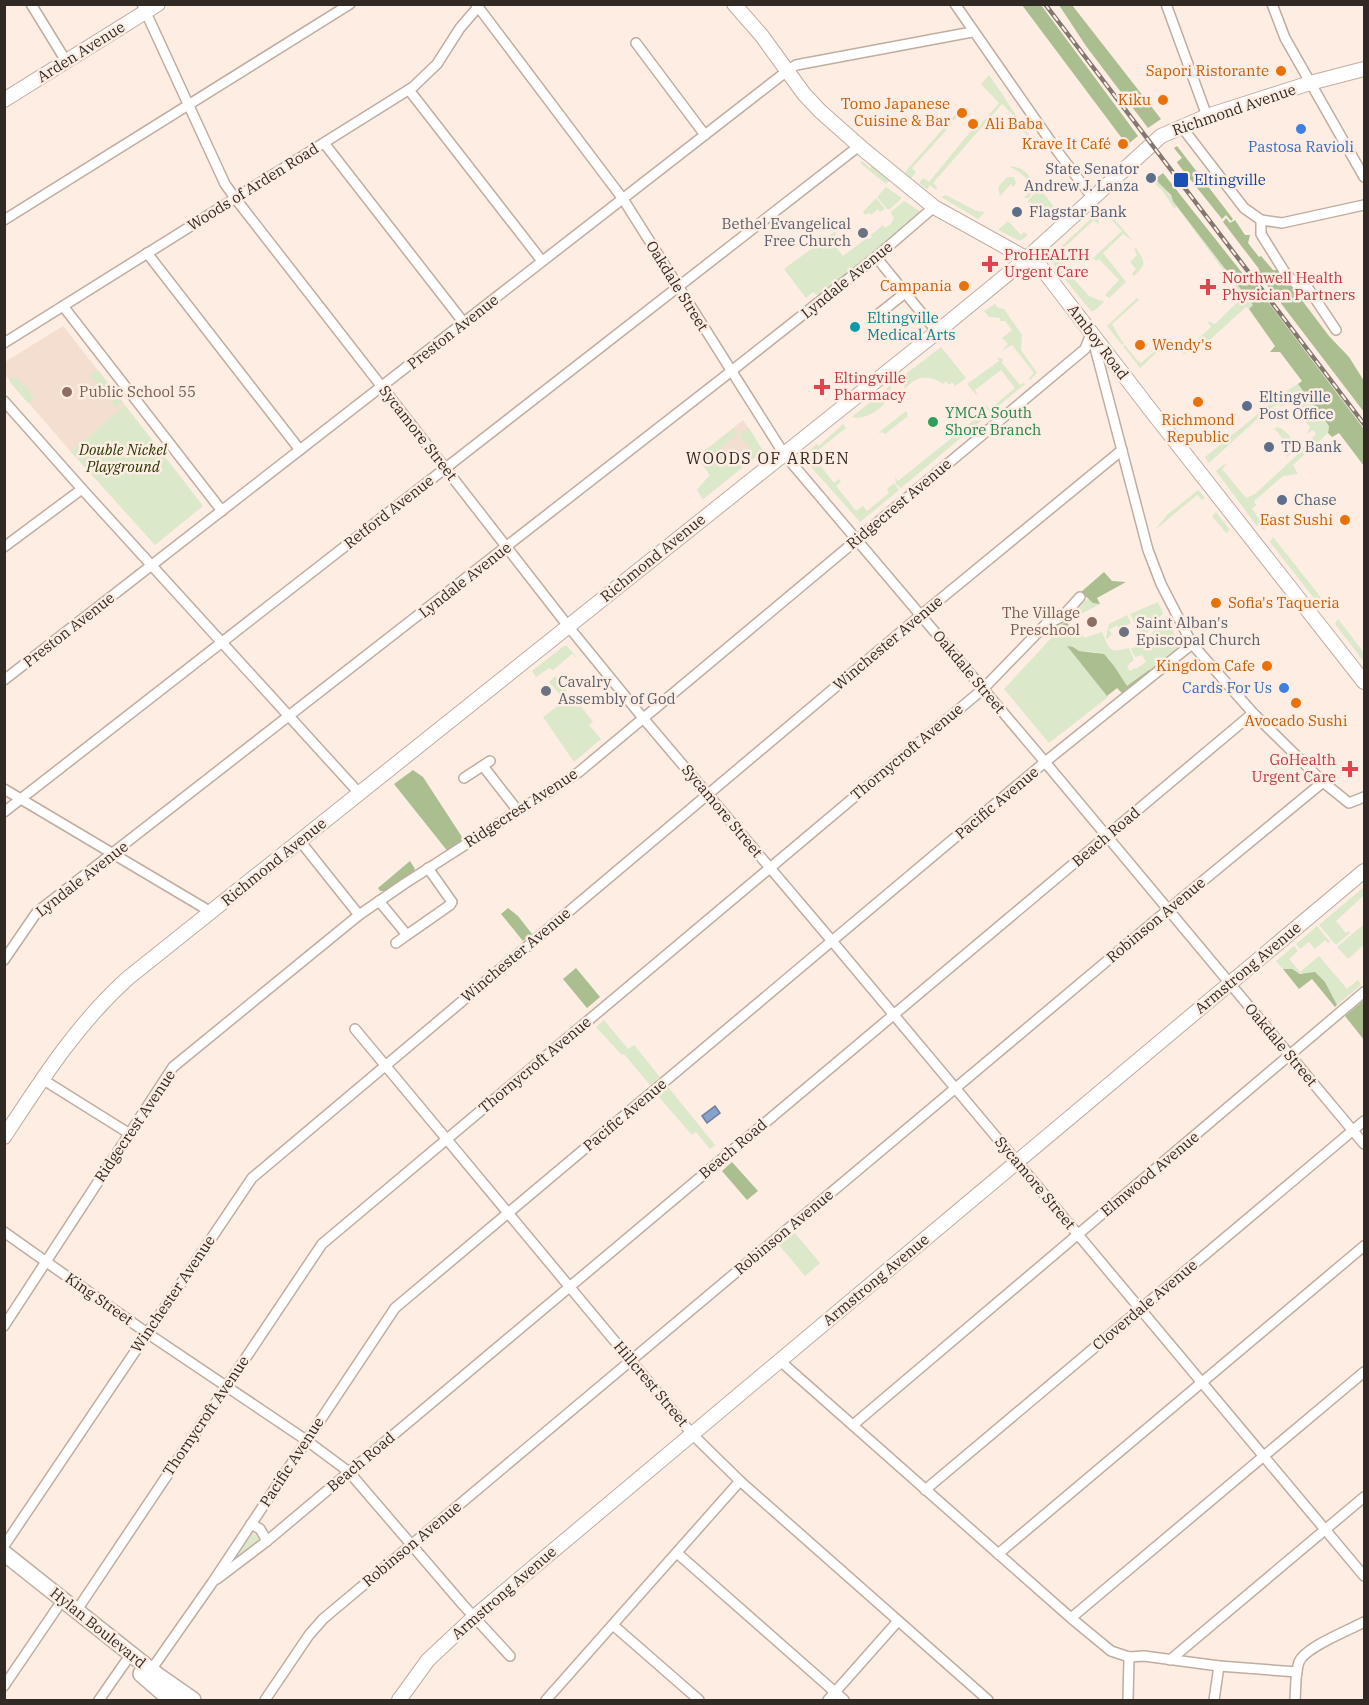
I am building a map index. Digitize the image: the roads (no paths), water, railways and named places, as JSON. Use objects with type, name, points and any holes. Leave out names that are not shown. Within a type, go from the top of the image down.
[{"type":"main road","name":"Amboy Road","points":[[734,4],[820,111],[859,146],[934,207],[1040,266],[1365,682]]},
{"type":"main road","name":"Arden Avenue","points":[[4,100],[149,7]]},
{"type":"main road","name":"Richmond Avenue","points":[[4,1137],[70,1038],[128,978],[937,332],[1026,259],[1158,139],[1181,126],[1207,116],[1310,83],[1365,69]]},
{"type":"main road","name":"Armstrong Avenue","points":[[399,1701],[429,1660],[474,1617],[1365,871]]},
{"type":"main road","name":"Hylan Boulevard","points":[[4,1554],[77,1610],[171,1701]]},
{"type":"main road","name":"Hylan Boulevard","points":[[4,1566],[57,1608],[128,1658],[151,1670],[193,1701]]},
{"type":"street","points":[[32,4],[66,61]]},
{"type":"street","points":[[4,220],[350,4]]},
{"type":"street","points":[[955,4],[972,32],[1092,197]]},
{"type":"street","points":[[1166,4],[1207,116]]},
{"type":"street","points":[[1272,4],[1285,38],[1365,177]]},
{"type":"street","name":"Woods of Arden Road","points":[[4,343],[409,90],[437,64],[477,6]]},
{"type":"street","name":"Oakdale Street","points":[[477,6],[622,199],[784,454],[1046,762],[1106,837],[1365,1144]]},
{"type":"street","name":"Sycamore Street","points":[[149,7],[189,105],[225,184],[235,198],[568,626],[643,718],[1365,1576]]},
{"type":"street","name":"Preston Avenue","points":[[4,680],[787,71],[796,65],[972,32]]},
{"type":"street","points":[[636,43],[705,135]]},
{"type":"street","points":[[409,90],[542,261]]},
{"type":"street","points":[[1181,126],[1244,208],[1261,220],[1282,223],[1365,205]]},
{"type":"street","points":[[324,144],[464,323]]},
{"type":"street","name":"Retford Avenue","points":[[4,812],[859,146]]},
{"type":"street","name":"Lyndale Avenue","points":[[4,960],[34,915],[730,372],[876,257],[934,207]]},
{"type":"street","points":[[1261,220],[1261,234],[1284,271],[1296,284],[1308,288],[1336,330]]},
{"type":"street","points":[[147,253],[300,450]]},
{"type":"street","points":[[876,257],[937,332]]},
{"type":"street","points":[[876,316],[906,293]]},
{"type":"street","points":[[63,306],[222,511]]},
{"type":"street","points":[[1091,334],[1148,550],[1161,584],[1192,644],[1253,713],[1323,782],[1349,803],[1365,797]]},
{"type":"street","name":"Ridgecrest Avenue","points":[[4,1326],[173,1067],[359,915],[428,868],[579,772],[1084,348],[1091,334]]},
{"type":"street","points":[[4,400],[221,643],[359,793]]},
{"type":"street","name":"Winchester Avenue","points":[[4,1546],[252,1178],[921,615],[1122,450]]},
{"type":"street","points":[[4,547],[82,489]]},
{"type":"street","name":"Thornycroft Avenue","points":[[77,1610],[322,1244],[983,689],[1046,624],[1062,617],[1080,597]]},
{"type":"street","name":"Pacific Avenue","points":[[151,1670],[212,1583],[395,1308],[832,940],[1192,644]]},
{"type":"street","name":"Beach Road","points":[[212,1583],[267,1541],[1253,713]]},
{"type":"street","points":[[464,778],[486,764],[518,811]]},
{"type":"street","name":"Robinson Avenue","points":[[265,1701],[318,1623],[1168,909],[1323,782]]},
{"type":"street","points":[[4,789],[210,912]]},
{"type":"street","points":[[300,842],[359,915]]},
{"type":"street","points":[[396,943],[452,902],[428,868]]},
{"type":"street","points":[[380,901],[407,935]]},
{"type":"street","name":"Elmwood Avenue","points":[[852,1425],[1365,992]]},
{"type":"street","name":"Hillcrest Street","points":[[355,1029],[692,1434],[740,1481],[988,1701]]},
{"type":"street","points":[[42,1079],[130,1134]]},
{"type":"street","name":"Cloverdale Avenue","points":[[925,1490],[1365,1121]]},
{"type":"street","name":"King Street","points":[[4,1232],[147,1333],[306,1440],[348,1472],[510,1656]]},
{"type":"street","points":[[998,1554],[1365,1246]]},
{"type":"street","points":[[779,1360],[1111,1651],[1129,1657],[1144,1656],[1219,1666],[1297,1672]]},
{"type":"street","points":[[1071,1618],[1365,1372]]},
{"type":"street","points":[[550,1699],[740,1481]]},
{"type":"street","points":[[1170,1659],[1365,1497]]},
{"type":"street","points":[[251,1524],[260,1529],[267,1541]]},
{"type":"street","points":[[677,1553],[844,1701]]},
{"type":"street","points":[[4,1686],[57,1608]]},
{"type":"street","points":[[828,1701],[898,1621]]},
{"type":"street","points":[[1295,1701],[1297,1672],[1302,1656],[1365,1622]]},
{"type":"street","points":[[613,1624],[699,1701]]},
{"type":"street","points":[[1128,1701],[1129,1657]]},
{"type":"street","points":[[99,1701],[128,1658]]},
{"type":"street","points":[[1214,1701],[1219,1666]]},
{"type":"water","points":[[715,1106],[720,1113],[707,1123],[702,1116]]},
{"type":"railway","points":[[1045,4],[1364,424]]},
{"type":"place","name":"Sapori Ristorante","points":[[1281,71]]},
{"type":"place","name":"Kiku","points":[[1163,100]]},
{"type":"place","name":"Tomo Japanese Cuisine & Bar","points":[[962,113]]},
{"type":"place","name":"Ali Baba","points":[[973,124]]},
{"type":"place","name":"Pastosa Ravioli","points":[[1301,129]]},
{"type":"place","name":"Krave It Café","points":[[1123,144]]},
{"type":"place","name":"State Senator Andrew J. Lanza","points":[[1151,178]]},
{"type":"place","name":"Eltingville","points":[[1181,180]]},
{"type":"place","name":"Flagstar Bank","points":[[1017,212]]},
{"type":"place","name":"Bethel Evangelical Free Church","points":[[863,233]]},
{"type":"place","name":"ProHEALTH Urgent Care","points":[[990,264]]},
{"type":"place","name":"Campania","points":[[964,286]]},
{"type":"place","name":"Northwell Health Physician Partners","points":[[1208,287]]},
{"type":"place","name":"Eltingville Medical Arts","points":[[855,327]]},
{"type":"place","name":"Wendy's","points":[[1140,345]]},
{"type":"place","name":"Eltingville Pharmacy","points":[[822,387]]},
{"type":"place","name":"Public School 55","points":[[67,392]]},
{"type":"place","name":"Richmond Republic","points":[[1198,402]]},
{"type":"place","name":"Eltingville Post Office","points":[[1247,406]]},
{"type":"place","name":"YMCA South Shore Branch","points":[[933,422]]},
{"type":"place","name":"TD Bank","points":[[1269,447]]},
{"type":"place","name":"Chase","points":[[1282,500]]},
{"type":"place","name":"East Sushi","points":[[1345,520]]},
{"type":"place","name":"Sofia's Taqueria","points":[[1216,603]]},
{"type":"place","name":"The Village Preschool","points":[[1092,622]]},
{"type":"place","name":"Saint Alban's Episcopal Church","points":[[1124,632]]},
{"type":"place","name":"Kingdom Cafe","points":[[1267,666]]},
{"type":"place","name":"Cards For Us","points":[[1284,688]]},
{"type":"place","name":"Cavalry Assembly of God","points":[[546,691]]},
{"type":"place","name":"Avocado Sushi","points":[[1296,703]]},
{"type":"place","name":"GoHealth Urgent Care","points":[[1350,769]]},
{"type":"district","name":"WOODS OF ARDEN","points":[[768,458]]},
{"type":"park label","name":"Double Nickel Playground","points":[[123,458]]}]
